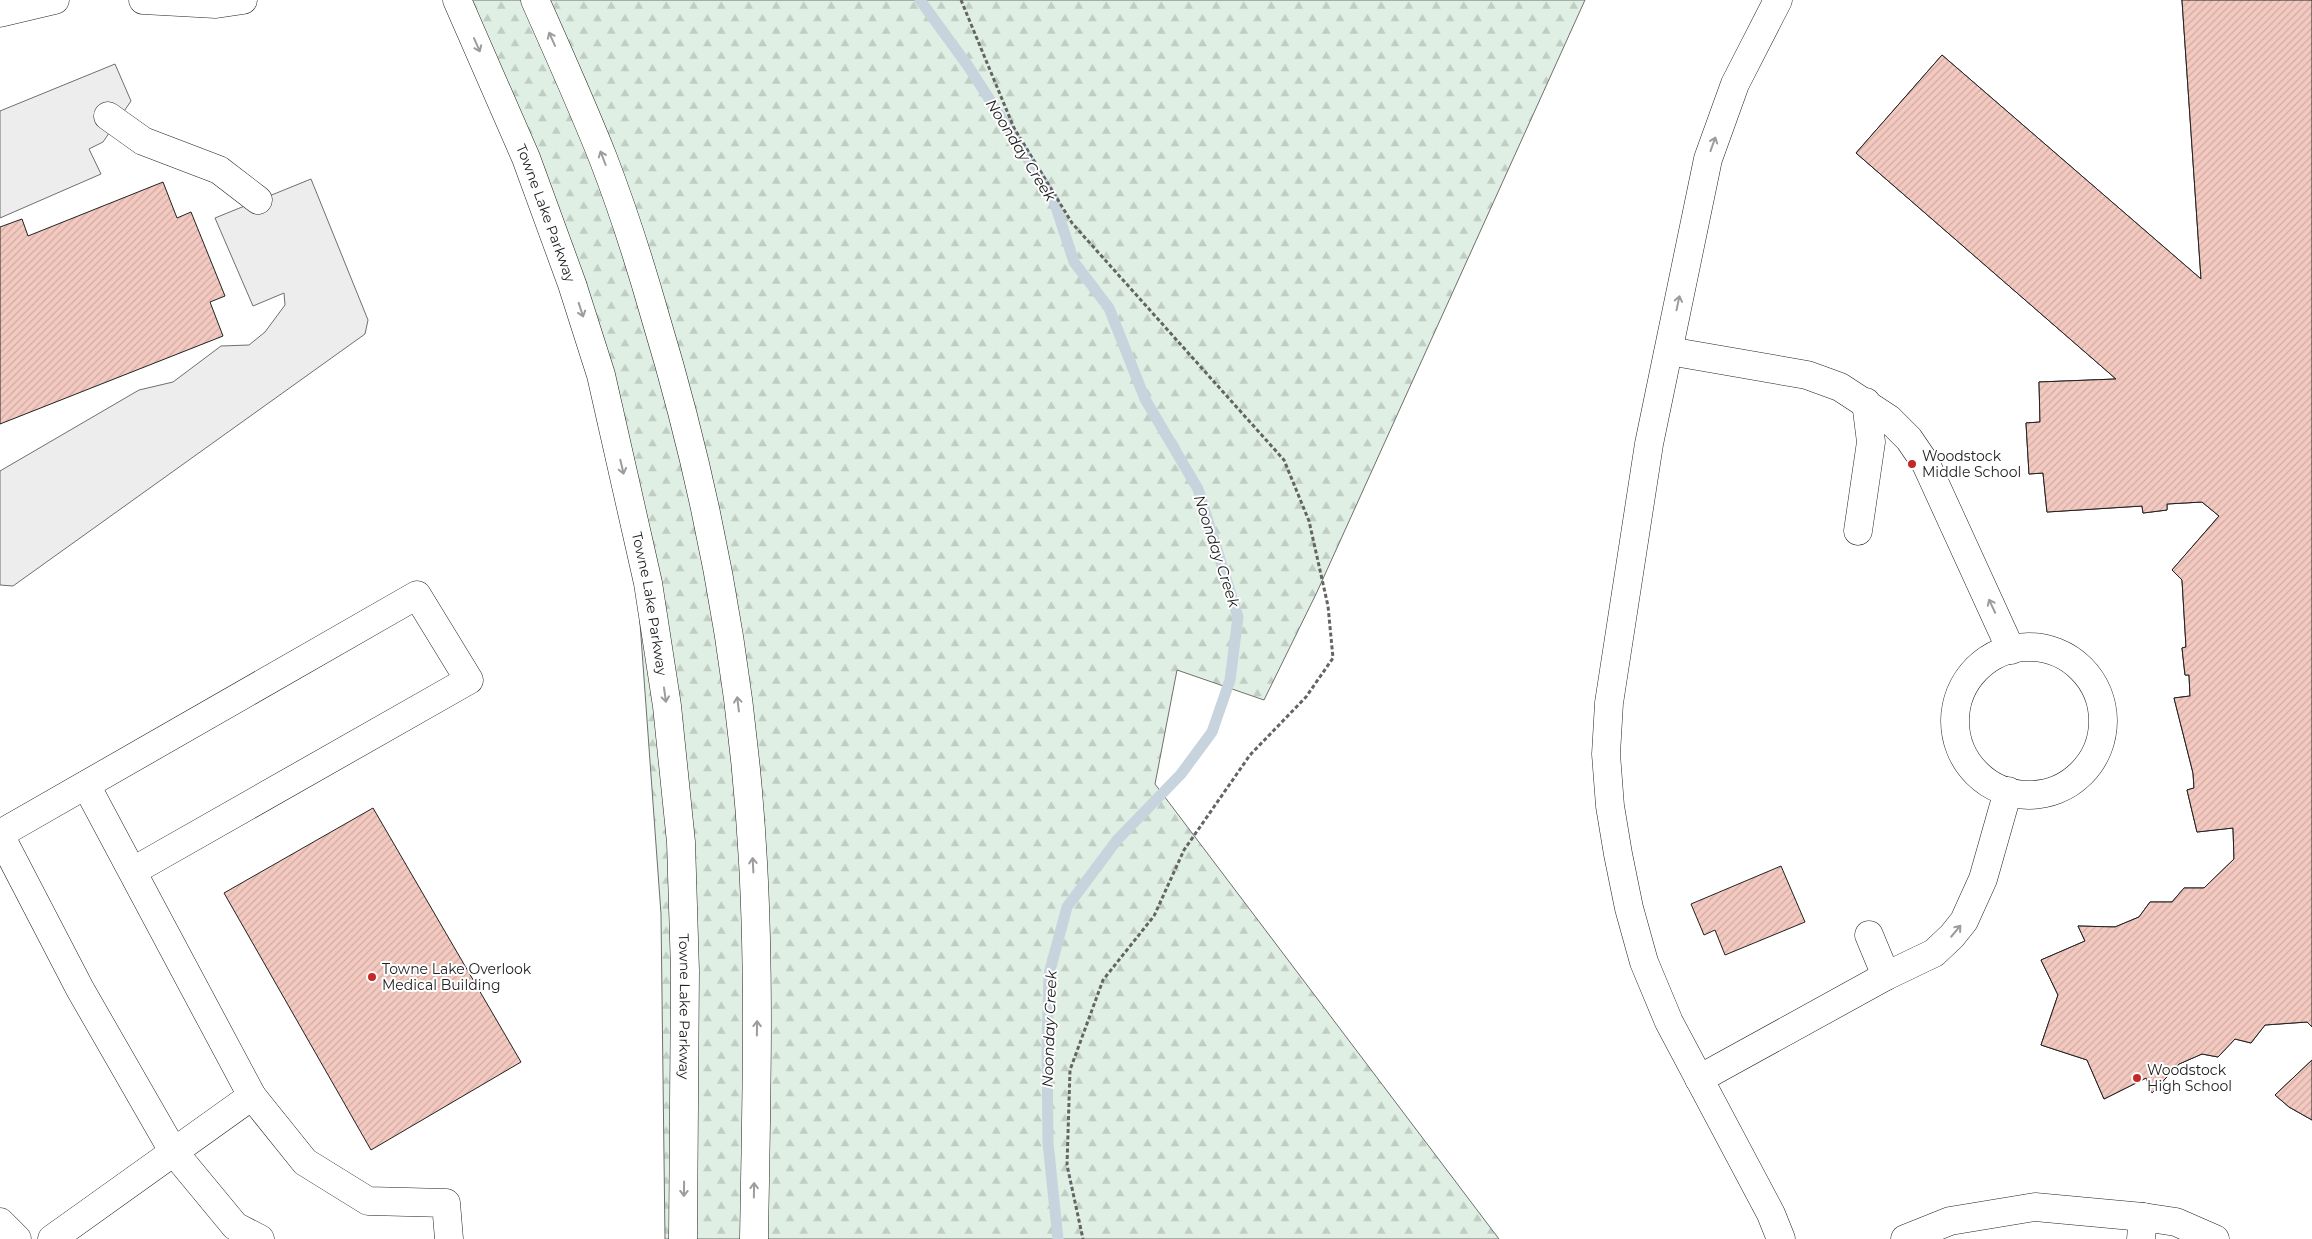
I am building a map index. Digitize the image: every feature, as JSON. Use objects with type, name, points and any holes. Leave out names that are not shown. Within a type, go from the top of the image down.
[{"type":"main road","points":[[0,13],[55,0]]},
{"type":"main road","points":[[143,0],[216,4],[243,0]]},
{"type":"main road","name":"Towne Lake Parkway","points":[[457,0],[526,158],[572,284],[601,375],[648,583],[667,706],[681,842],[685,971],[683,1239]]},
{"type":"main road","points":[[535,0],[604,159],[635,248],[673,374],[703,494],[726,615],[741,730],[753,860],[758,983],[754,1239]]},
{"type":"main road","points":[[1778,0],[1735,84],[1708,159],[1649,444],[1632,543],[1609,703],[1606,754],[1610,806],[1618,854],[1629,908],[1642,953],[1669,1022],[1770,1214],[1781,1239]]},
{"type":"main road","points":[[108,116],[143,141],[219,170],[258,200]]},
{"type":"main road","points":[[1669,351],[1807,375],[1840,387],[1866,402],[1889,419],[1909,439],[1926,464],[2011,650]]},
{"type":"main road","points":[[1858,531],[1871,442],[1866,402]]},
{"type":"main road","points":[[132,871],[469,680],[417,595],[0,835],[80,989],[173,1151],[235,1226],[260,1239]]},
{"type":"main road","points":[[2024,647],[2049,650],[2071,660],[2089,677],[2100,700],[2104,724],[2099,749],[2086,770],[2067,786],[2044,795],[2019,795],[1996,788],[1977,773],[1962,754],[1956,731],[1956,706],[1965,684],[1980,666],[2000,653],[2011,650],[2024,647]]},
{"type":"main road","points":[[86,785],[252,1096],[305,1162],[368,1201],[446,1203],[449,1239]]},
{"type":"main road","points":[[1699,1079],[1886,976],[1934,953],[1952,936],[1964,921],[1983,879],[2008,791]]},
{"type":"main road","points":[[1869,936],[1886,976]]},
{"type":"main road","points":[[52,1239],[252,1096]]},
{"type":"main road","points":[[1905,1239],[1950,1221],[2035,1208],[2142,1228],[2176,1222],[2215,1239]]},
{"type":"main road","points":[[0,1222],[17,1239]]},
{"type":"path","points":[[961,0],[1014,128],[1072,223],[1284,460],[1308,521],[1328,606],[1333,658],[1306,696],[1244,763],[1184,850],[1154,916],[1103,980],[1070,1070],[1067,1165],[1083,1239]]},
{"type":"green space","points":[[470,0],[1585,0],[1317,592],[1264,700],[1177,670],[1155,784],[1499,1239],[665,1239],[661,914],[629,470]]},
{"type":"shaded area","points":[[115,64],[131,101],[103,142],[89,149],[101,174],[0,218],[0,111]]},
{"type":"shaded area","points":[[311,179],[368,320],[365,334],[13,586],[0,585],[0,471],[139,390],[173,382],[221,346],[249,345],[265,332],[285,305],[284,293],[253,306],[215,218]]},
{"type":"building","points":[[2182,0],[2312,0],[2312,1027],[2307,1022],[2265,1025],[2251,1043],[2235,1039],[2218,1057],[2202,1054],[2179,1064],[2152,1093],[2146,1078],[2104,1099],[2087,1060],[2041,1045],[2058,995],[2041,960],[2085,941],[2078,926],[2115,927],[2139,917],[2150,902],[2172,902],[2184,888],[2204,888],[2234,859],[2233,828],[2197,832],[2187,790],[2194,788],[2193,773],[2174,698],[2190,696],[2189,675],[2185,675],[2182,648],[2186,647],[2182,580],[2172,570],[2219,516],[2202,502],[2167,504],[2167,510],[2143,513],[2142,506],[2047,512],[2043,473],[2029,474],[2026,423],[2040,422],[2039,382],[2116,379],[1856,153],[1942,55],[2201,279]]},
{"type":"building","points":[[2182,0],[2312,0],[2312,1027],[2307,1022],[2265,1025],[2251,1043],[2235,1039],[2218,1057],[2202,1054],[2179,1064],[2152,1093],[2146,1078],[2104,1099],[2087,1060],[2041,1045],[2058,995],[2041,960],[2085,941],[2078,926],[2115,927],[2139,917],[2150,902],[2172,902],[2184,888],[2204,888],[2234,859],[2233,828],[2197,832],[2187,790],[2194,788],[2193,773],[2174,698],[2190,696],[2189,675],[2185,675],[2182,648],[2186,647],[2182,580],[2172,570],[2219,516],[2202,502],[2167,504],[2167,510],[2143,513],[2142,506],[2047,512],[2043,473],[2029,474],[2026,423],[2040,422],[2039,382],[2116,379],[1856,153],[1942,55],[2201,279]]},
{"type":"building","points":[[163,182],[177,218],[191,212],[225,296],[210,302],[223,336],[0,424],[0,227],[22,219],[28,236]]},
{"type":"building","name":"Towne Lake Overlook Medical Building","points":[[373,808],[521,1062],[371,1150],[224,893]]},
{"type":"building","points":[[1781,866],[1805,922],[1725,955],[1715,930],[1704,935],[1691,904]]},
{"type":"building","points":[[2312,1060],[2312,1120],[2289,1107],[2275,1095]]},
{"type":"building","points":[[2312,1060],[2312,1120],[2289,1107],[2275,1095]]},
{"type":"waterway","name":"Noonday Creek","points":[[920,0],[968,66],[1053,198],[1074,262],[1109,308],[1145,399],[1198,489],[1238,617],[1230,680],[1212,732],[1181,774],[1117,840],[1067,907],[1049,974],[1047,1044],[1048,1143],[1058,1239]]},
{"type":"place","name":"Woodstock Middle School","points":[[1912,464]]},
{"type":"place","name":"Towne Lake Overlook Medical Building","points":[[372,977]]},
{"type":"place","name":"Woodstock High School","points":[[2137,1078]]}]
